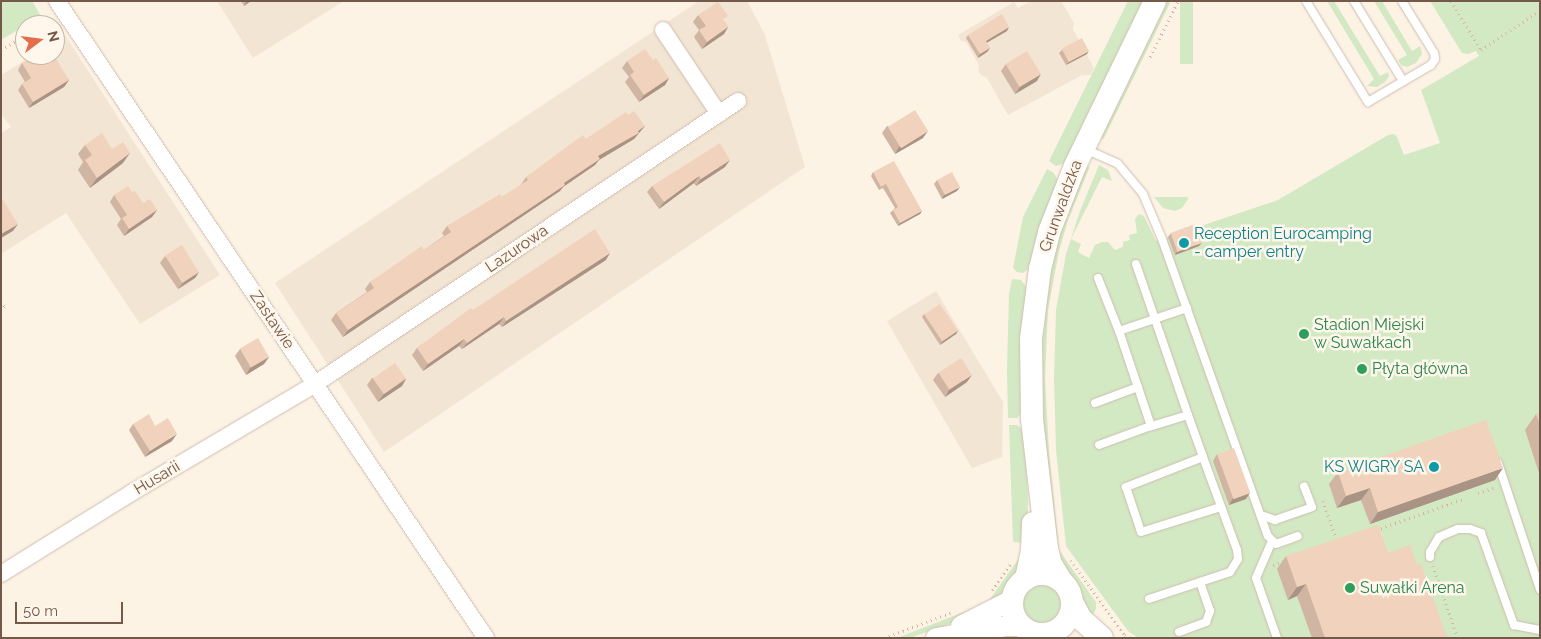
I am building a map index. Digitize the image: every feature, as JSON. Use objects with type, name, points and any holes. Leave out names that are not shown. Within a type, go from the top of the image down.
[{"type":"main road","name":"Grunwaldzka","points":[[1026,579],[1032,550],[1035,457],[1031,364],[1034,309],[1040,269],[1049,232],[1083,148],[1155,1]]},
{"type":"main road","name":"Grunwaldzka","points":[[1035,457],[1047,549],[1051,564],[1060,579]]},
{"type":"main road","points":[[1073,604],[1067,622],[1066,635],[1042,635],[1033,634],[1021,626],[1013,614],[1012,600],[1017,587],[1026,579],[1042,574],[1060,579],[1071,594],[1073,604],[1081,620],[1102,638]]},
{"type":"street","name":"Zastawie","points":[[57,1],[486,638]]},
{"type":"street","points":[[663,30],[719,114]]},
{"type":"street","name":"Lazurowa","points":[[315,384],[738,101]]},
{"type":"street","name":"Husarii","points":[[1,574],[131,493],[315,384]]},
{"type":"street","points":[[936,638],[1012,600]]},
{"type":"street","points":[[936,638],[1008,626],[1021,626]]},
{"type":"lane","points":[[1306,1],[1368,102],[1431,65],[1434,59],[1434,53],[1402,1]]},
{"type":"lane","points":[[1354,1],[1403,81]]},
{"type":"lane","points":[[1083,148],[1118,164],[1143,194],[1162,239],[1272,541],[1276,544],[1298,536]]},
{"type":"lane","points":[[1136,264],[1237,550],[1238,559],[1230,572],[1148,599]]},
{"type":"lane","points":[[1098,278],[1119,331],[1151,426]]},
{"type":"lane","points":[[1119,331],[1187,308]]},
{"type":"lane","points":[[1096,403],[1138,387]]},
{"type":"lane","points":[[1099,445],[1188,415]]},
{"type":"lane","points":[[1494,450],[1540,589]]},
{"type":"lane","points":[[1203,457],[1126,487],[1141,532],[1221,507]]},
{"type":"lane","points":[[1261,515],[1275,520],[1312,507],[1304,486]]},
{"type":"lane","points":[[1430,557],[1432,547],[1439,537],[1458,529],[1470,529],[1481,533],[1514,625],[1540,630]]},
{"type":"lane","points":[[1272,541],[1256,578],[1276,638]]},
{"type":"lane","points":[[1179,632],[1206,622],[1210,611],[1200,582]]},
{"type":"path","points":[[1146,63],[1178,1]]},
{"type":"path","points":[[1451,1],[1481,50],[1540,10]]},
{"type":"path","points":[[1,50],[15,41]]},
{"type":"path","points":[[1,301],[5,307],[1,310]]},
{"type":"path","points":[[1478,493],[1495,487]]},
{"type":"path","points":[[1375,530],[1463,499]]},
{"type":"path","points":[[1323,502],[1336,540],[1344,538]]},
{"type":"path","points":[[1068,555],[1120,628],[1130,638]]},
{"type":"path","points":[[1430,557],[1458,638]]},
{"type":"path","points":[[1271,565],[1286,560]]},
{"type":"path","points":[[884,638],[957,610]]},
{"type":"shaded area","points":[[217,1],[344,1],[253,58]]},
{"type":"shaded area","points":[[699,1],[747,1],[765,35],[805,167],[384,452],[275,283]]},
{"type":"shaded area","points":[[1031,1],[1061,1],[1074,23],[1073,29],[1094,68],[1091,75],[1082,75],[1008,115],[987,78],[981,75],[978,70],[979,65],[966,42],[961,41],[958,35],[1014,2],[1018,8]]},
{"type":"shaded area","points":[[65,35],[220,275],[140,324],[66,213],[1,254],[1,133],[11,127],[1,114],[1,75],[18,65],[65,65]]},
{"type":"shaded area","points":[[936,291],[1003,402],[1002,457],[972,468],[887,321]]},
{"type":"green space","points":[[1,1],[32,1],[40,15],[15,15],[15,32],[1,40]]},
{"type":"green space","points":[[1128,1],[1145,1],[1066,163],[1056,166],[1049,161]]},
{"type":"green space","points":[[1164,1],[1171,1],[1103,140],[1101,135]]},
{"type":"green space","points":[[1180,1],[1193,1],[1193,64],[1180,64]]},
{"type":"green space","points":[[1327,1],[1334,1],[1380,76],[1388,72],[1389,76],[1385,82],[1377,87],[1367,86],[1374,79]]},
{"type":"green space","points":[[1374,1],[1382,1],[1412,51],[1420,46],[1422,54],[1416,63],[1407,67],[1401,65],[1398,60],[1407,55]]},
{"type":"green space","name":"Stadion Miejski w Suwałkach","points":[[1430,1],[1540,1],[1540,638],[1138,638],[1128,631],[1066,546],[1056,450],[1054,379],[1056,310],[1066,254],[1080,211],[1099,165],[1108,170],[1112,181],[1102,177],[1071,239],[1081,244],[1078,252],[1089,258],[1095,245],[1102,242],[1108,242],[1115,250],[1123,247],[1123,242],[1130,240],[1129,235],[1137,233],[1135,219],[1139,214],[1144,216],[1156,241],[1278,200],[1388,135],[1394,134],[1397,137],[1404,155],[1440,143],[1421,90],[1479,56],[1476,51],[1468,54],[1462,53]]},
{"type":"green space","points":[[1090,166],[1068,220],[1059,251],[1048,310],[1045,379],[1049,452],[1058,540],[1052,540],[1044,468],[1040,344],[1054,250],[1084,170]]},
{"type":"green space","points":[[1047,169],[1054,173],[1058,181],[1030,268],[1023,273],[1017,272],[1013,268],[1023,217]]},
{"type":"green space","points":[[1154,197],[1188,197],[1188,199],[1182,208],[1175,211],[1163,208]]},
{"type":"green space","points":[[1012,279],[1021,280],[1027,288],[1023,412],[1017,418],[1008,418],[1009,294]]},
{"type":"green space","points":[[1009,425],[1017,425],[1024,431],[1028,500],[1027,543],[1013,542]]},
{"type":"green space","points":[[1061,553],[1096,602],[1096,609],[1089,621],[1080,607],[1075,585],[1054,554]]},
{"type":"green space","points":[[1020,557],[1020,572],[1011,581],[1000,600],[992,606],[990,599]]},
{"type":"green space","points":[[1042,585],[1055,591],[1061,604],[1055,617],[1042,623],[1029,617],[1023,604],[1029,591]]},
{"type":"green space","points":[[974,608],[979,613],[910,638],[897,638]]},
{"type":"building","points":[[718,2],[728,16],[723,19],[728,27],[707,42],[699,30],[706,26],[698,15]]},
{"type":"building","points":[[1002,14],[1009,27],[986,41],[990,48],[980,54],[968,35]]},
{"type":"building","points":[[1082,38],[1089,51],[1069,62],[1062,49]]},
{"type":"building","points":[[645,49],[653,60],[656,58],[669,78],[644,95],[630,75],[634,72],[627,61]]},
{"type":"building","points":[[1027,51],[1041,74],[1019,87],[1006,64]]},
{"type":"building","points":[[23,65],[60,65],[69,80],[33,102],[22,84],[31,78]]},
{"type":"building","points":[[915,110],[928,131],[901,148],[888,127]]},
{"type":"building","points":[[634,111],[645,126],[638,131],[639,133],[598,156],[600,159],[564,183],[565,185],[348,330],[336,313],[374,288],[370,282],[422,246],[424,250],[451,232],[447,226],[500,194],[502,197],[528,180],[526,177],[583,135],[586,139],[626,112],[628,115]]},
{"type":"building","points":[[102,133],[112,149],[123,142],[130,153],[97,178],[85,160],[92,155],[85,145]]},
{"type":"building","points":[[720,143],[730,160],[701,179],[699,176],[664,202],[652,186]]},
{"type":"building","points":[[894,161],[922,211],[900,223],[893,210],[898,207],[886,184],[881,187],[873,172]]},
{"type":"building","points":[[952,172],[960,187],[945,195],[937,180]]},
{"type":"building","points":[[128,186],[132,192],[135,191],[143,203],[150,199],[157,210],[129,229],[122,218],[127,215],[114,195]]},
{"type":"building","points":[[1,197],[18,224],[1,234]]},
{"type":"building","name":"Reception Eurocamping - camper entry","points":[[1195,224],[1202,243],[1177,252],[1171,233]]},
{"type":"building","points":[[595,229],[610,253],[506,321],[504,317],[467,343],[464,339],[428,364],[417,348],[471,308],[473,310]]},
{"type":"building","points":[[182,245],[199,272],[182,283],[165,256]]},
{"type":"building","points":[[940,304],[958,331],[942,341],[924,315]]},
{"type":"building","points":[[258,338],[269,357],[251,368],[240,348]]},
{"type":"building","points":[[961,358],[972,375],[949,389],[938,373]]},
{"type":"building","points":[[395,363],[406,379],[384,394],[373,378]]},
{"type":"building","points":[[1540,413],[1540,424],[1536,414]]},
{"type":"building","points":[[149,414],[155,426],[168,418],[177,434],[150,451],[133,424]]},
{"type":"building","name":"KS WIGRY SA","points":[[1486,420],[1503,468],[1378,512],[1370,488],[1346,496],[1338,472]]},
{"type":"building","points":[[1234,448],[1250,493],[1234,499],[1217,454]]},
{"type":"building","name":"Suwałki Arena","points":[[1378,525],[1388,553],[1410,545],[1417,565],[1421,564],[1447,638],[1325,638],[1306,584],[1297,587],[1286,556]]},
{"type":"place","name":"Reception Eurocamping - camper entry","points":[[1184,243]]},
{"type":"place","name":"Stadion Miejski w Suwałkach","points":[[1304,334]]},
{"type":"place","name":"Płyta główna","points":[[1362,369]]},
{"type":"place","name":"KS WIGRY SA","points":[[1434,467]]},
{"type":"place","name":"Suwałki Arena","points":[[1350,588]]}]
